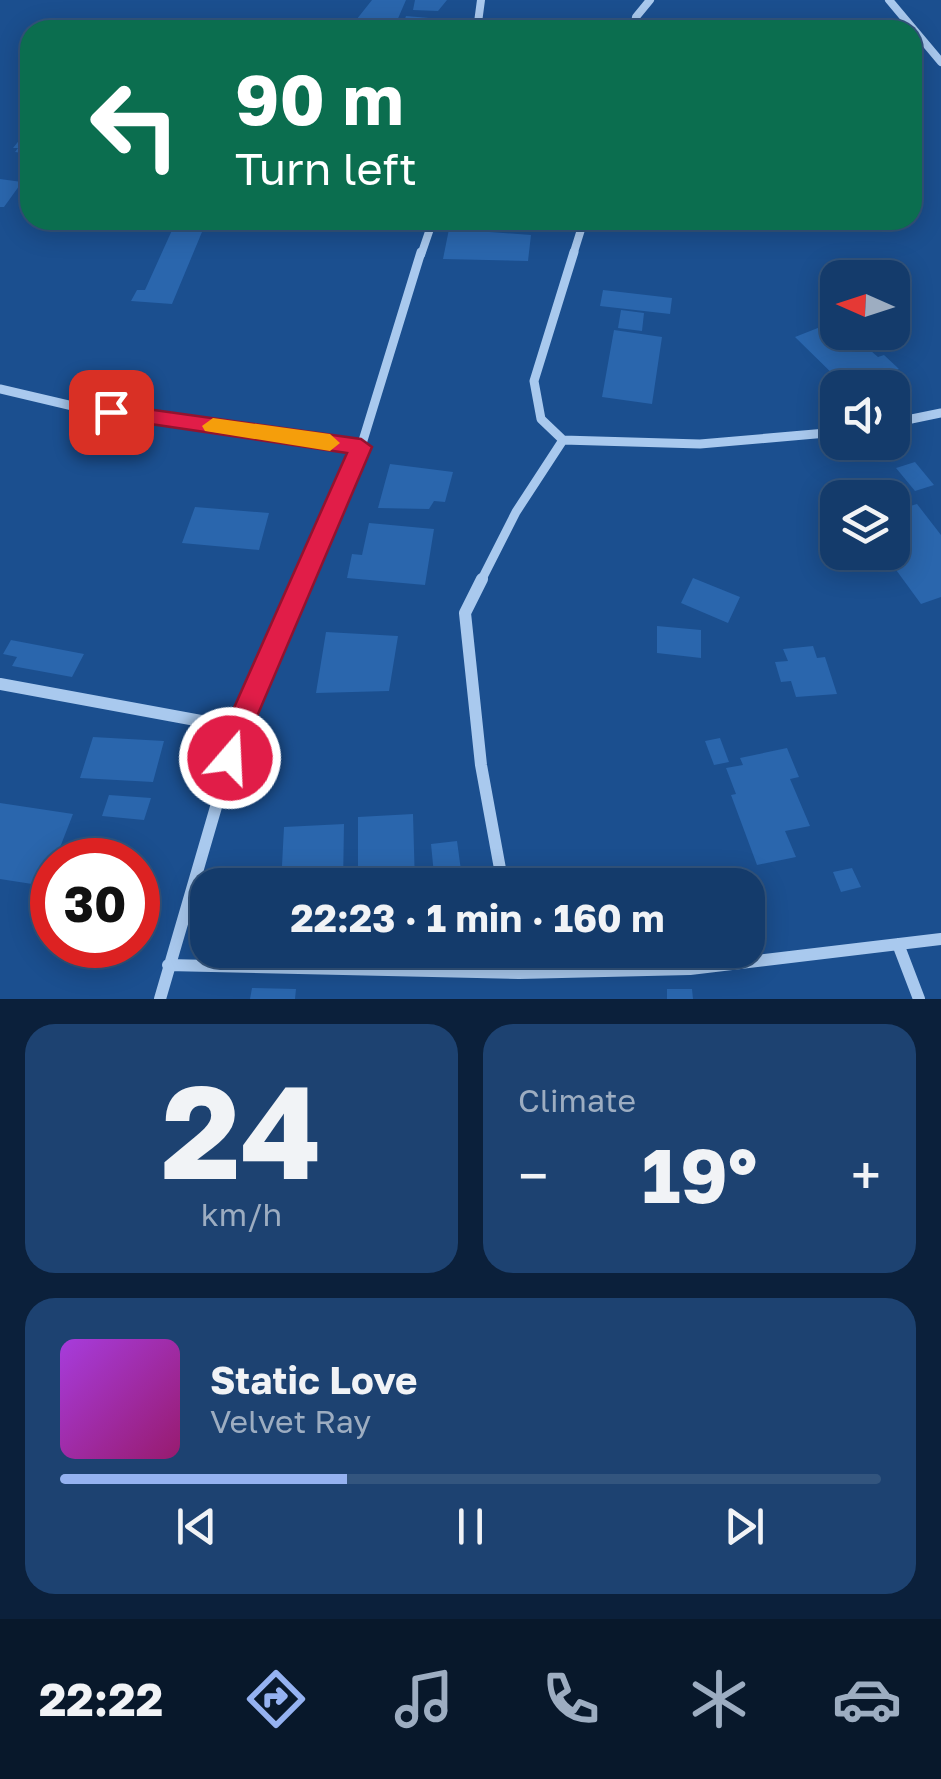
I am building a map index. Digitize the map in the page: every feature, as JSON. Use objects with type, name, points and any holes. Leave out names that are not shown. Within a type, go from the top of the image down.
[{"type":"street","points":[[636,20],[650,0]]},
{"type":"street","points":[[889,0],[906,20]]},
{"type":"street","points":[[922,39],[941,62]]},
{"type":"street","points":[[160,999],[238,728],[361,447],[431,230]]},
{"type":"street","points":[[581,230],[534,381],[541,419],[563,440],[649,446],[788,440],[820,435]]},
{"type":"street","points":[[0,389],[77,407],[361,447]]},
{"type":"street","points":[[910,419],[941,413]]},
{"type":"street","points":[[500,868],[481,765],[465,613],[516,512],[563,440]]},
{"type":"street","points":[[0,684],[238,728]]},
{"type":"street","points":[[168,966],[520,972],[690,969],[941,939]]},
{"type":"street","points":[[898,944],[919,999]]},
{"type":"street","points":[[519,968],[520,972]]},
{"type":"building","points":[[372,0],[406,0],[397,20],[356,20]]},
{"type":"building","points":[[415,0],[447,0],[438,11],[413,10]]},
{"type":"building","points":[[406,16],[429,18],[428,20],[405,20]]},
{"type":"building","points":[[0,179],[20,182],[4,207],[0,207]]},
{"type":"building","points":[[172,230],[203,230],[172,304],[131,301],[137,290],[145,290]]},
{"type":"building","points":[[449,230],[531,235],[528,261],[443,259]]},
{"type":"building","points":[[603,290],[672,298],[670,314],[600,306]]},
{"type":"building","points":[[621,310],[644,313],[642,331],[618,328]]},
{"type":"building","points":[[820,327],[820,350],[873,350],[899,369],[829,370],[795,337]]},
{"type":"building","points":[[614,330],[662,337],[652,404],[602,397]]},
{"type":"building","points":[[915,462],[934,485],[915,491],[910,480],[896,468]]},
{"type":"building","points":[[390,464],[453,472],[445,502],[434,501],[429,509],[378,508]]},
{"type":"building","points":[[917,504],[941,535],[941,597],[921,604],[896,570],[910,570],[910,506]]},
{"type":"building","points":[[195,507],[269,513],[259,550],[182,543]]},
{"type":"building","points":[[369,523],[434,529],[425,585],[347,578],[352,554],[362,555]]},
{"type":"building","points":[[693,578],[740,597],[728,623],[681,603]]},
{"type":"building","points":[[657,626],[701,630],[701,658],[657,653]]},
{"type":"building","points":[[326,632],[398,636],[389,691],[316,693]]},
{"type":"building","points":[[11,640],[84,654],[72,677],[12,666],[17,657],[3,654]]},
{"type":"building","points":[[813,646],[817,658],[825,657],[837,694],[796,697],[791,681],[781,682],[775,662],[788,661],[783,649]]},
{"type":"building","points":[[93,737],[164,741],[153,782],[80,778]]},
{"type":"building","points":[[720,738],[729,762],[714,765],[705,741]]},
{"type":"building","points":[[251,745],[268,745],[265,763],[248,763]]},
{"type":"building","points":[[787,748],[799,777],[790,779],[810,826],[785,831],[796,857],[757,865],[731,795],[736,794],[726,768],[743,765],[740,758]]},
{"type":"building","points":[[109,795],[151,798],[144,820],[102,816]]},
{"type":"building","points":[[0,803],[73,814],[64,838],[30,838],[30,884],[0,879]]},
{"type":"building","points":[[413,814],[415,868],[358,868],[358,817]]},
{"type":"building","points":[[344,824],[343,868],[282,868],[284,827]]},
{"type":"building","points":[[457,841],[461,868],[433,868],[431,844]]},
{"type":"building","points":[[852,868],[861,887],[841,892],[833,872]]},
{"type":"building","points":[[252,988],[296,989],[295,999],[250,999]]},
{"type":"building","points":[[667,989],[692,989],[693,999],[667,999]]},
{"type":"slow traffic","points":[[213,426],[330,443]]},
{"type":"route","points":[[111,412],[361,447],[298,599],[238,728],[230,758]]}]
